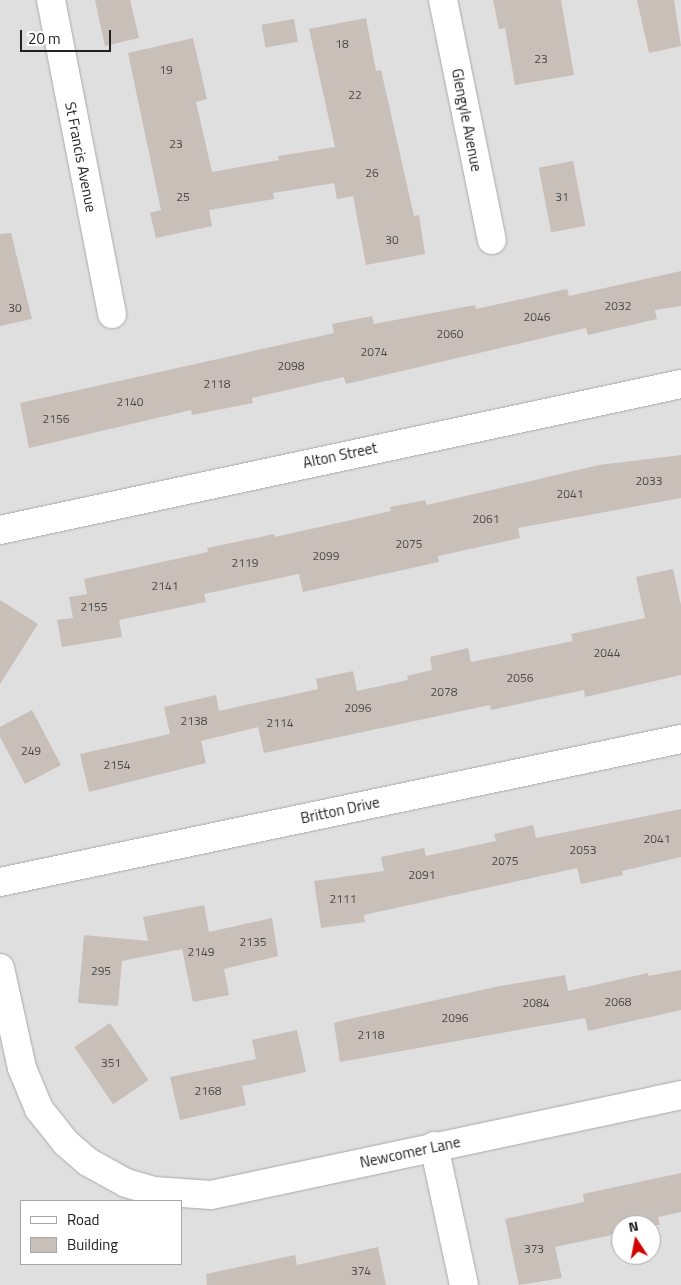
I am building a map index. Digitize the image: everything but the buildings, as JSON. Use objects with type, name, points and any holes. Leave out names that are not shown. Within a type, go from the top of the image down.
[{"type":"street","name":"St Francis Avenue","points":[[51,0],[112,314]]},
{"type":"street","name":"Glengyle Avenue","points":[[443,0],[492,240]]},
{"type":"street","name":"Alton Street","points":[[0,530],[681,384]]},
{"type":"street","name":"Britton Drive","points":[[0,882],[681,739]]},
{"type":"street","name":"Newcomer Lane","points":[[0,968],[22,1068],[39,1109],[66,1143],[88,1162],[140,1187],[182,1195],[211,1195],[434,1146],[681,1095]]},
{"type":"street","points":[[434,1146],[464,1285]]},
{"type":"shaded area","points":[[0,0],[681,0],[681,1285],[0,1285]]}]
